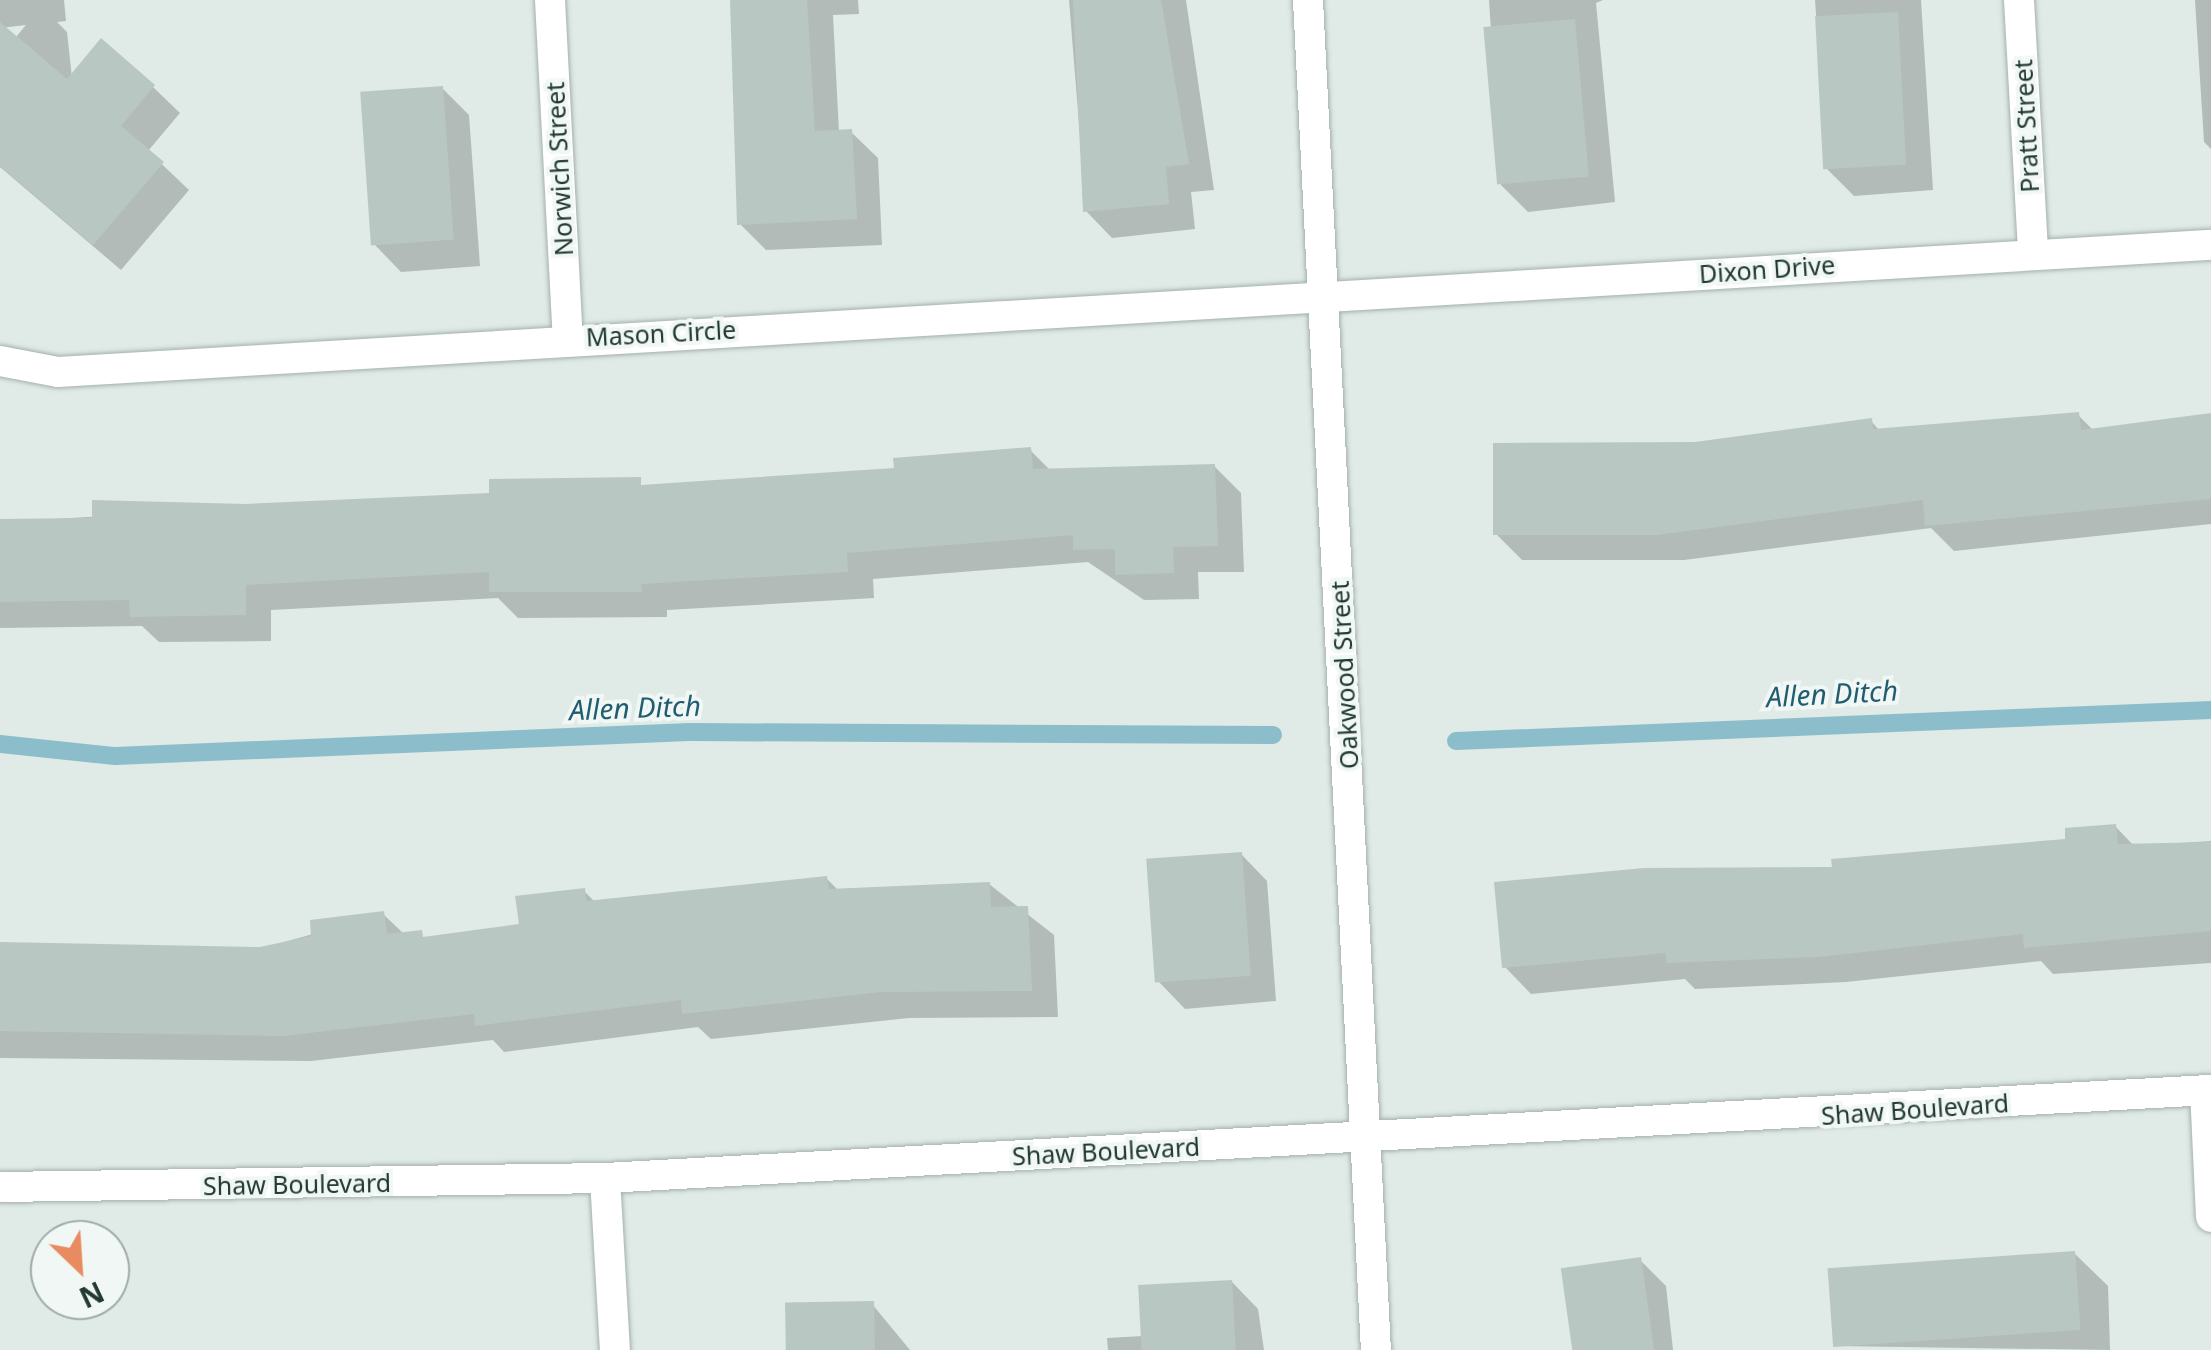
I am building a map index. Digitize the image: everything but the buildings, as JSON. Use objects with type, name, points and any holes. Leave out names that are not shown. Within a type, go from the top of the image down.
[{"type":"street","name":"Norwich Street","points":[[550,0],[568,338]]},
{"type":"street","name":"Oakwood Street","points":[[1308,0],[1376,1350]]},
{"type":"street","name":"Pratt Street","points":[[2019,0],[2033,252]]},
{"type":"street","name":"Dixon Drive","points":[[1324,296],[2033,252],[2211,245]]},
{"type":"street","name":"Mason Circle","points":[[0,361],[58,372],[568,338],[1324,296]]},
{"type":"street","name":"Shaw Boulevard","points":[[0,1187],[606,1178],[2208,1090]]},
{"type":"street","points":[[2208,1090],[2211,1217]]},
{"type":"street","points":[[606,1178],[615,1350]]},
{"type":"waterway","name":"Allen Ditch","points":[[1456,741],[2211,710]]},
{"type":"waterway","name":"Allen Ditch","points":[[0,744],[115,756],[689,732],[1273,735]]}]
